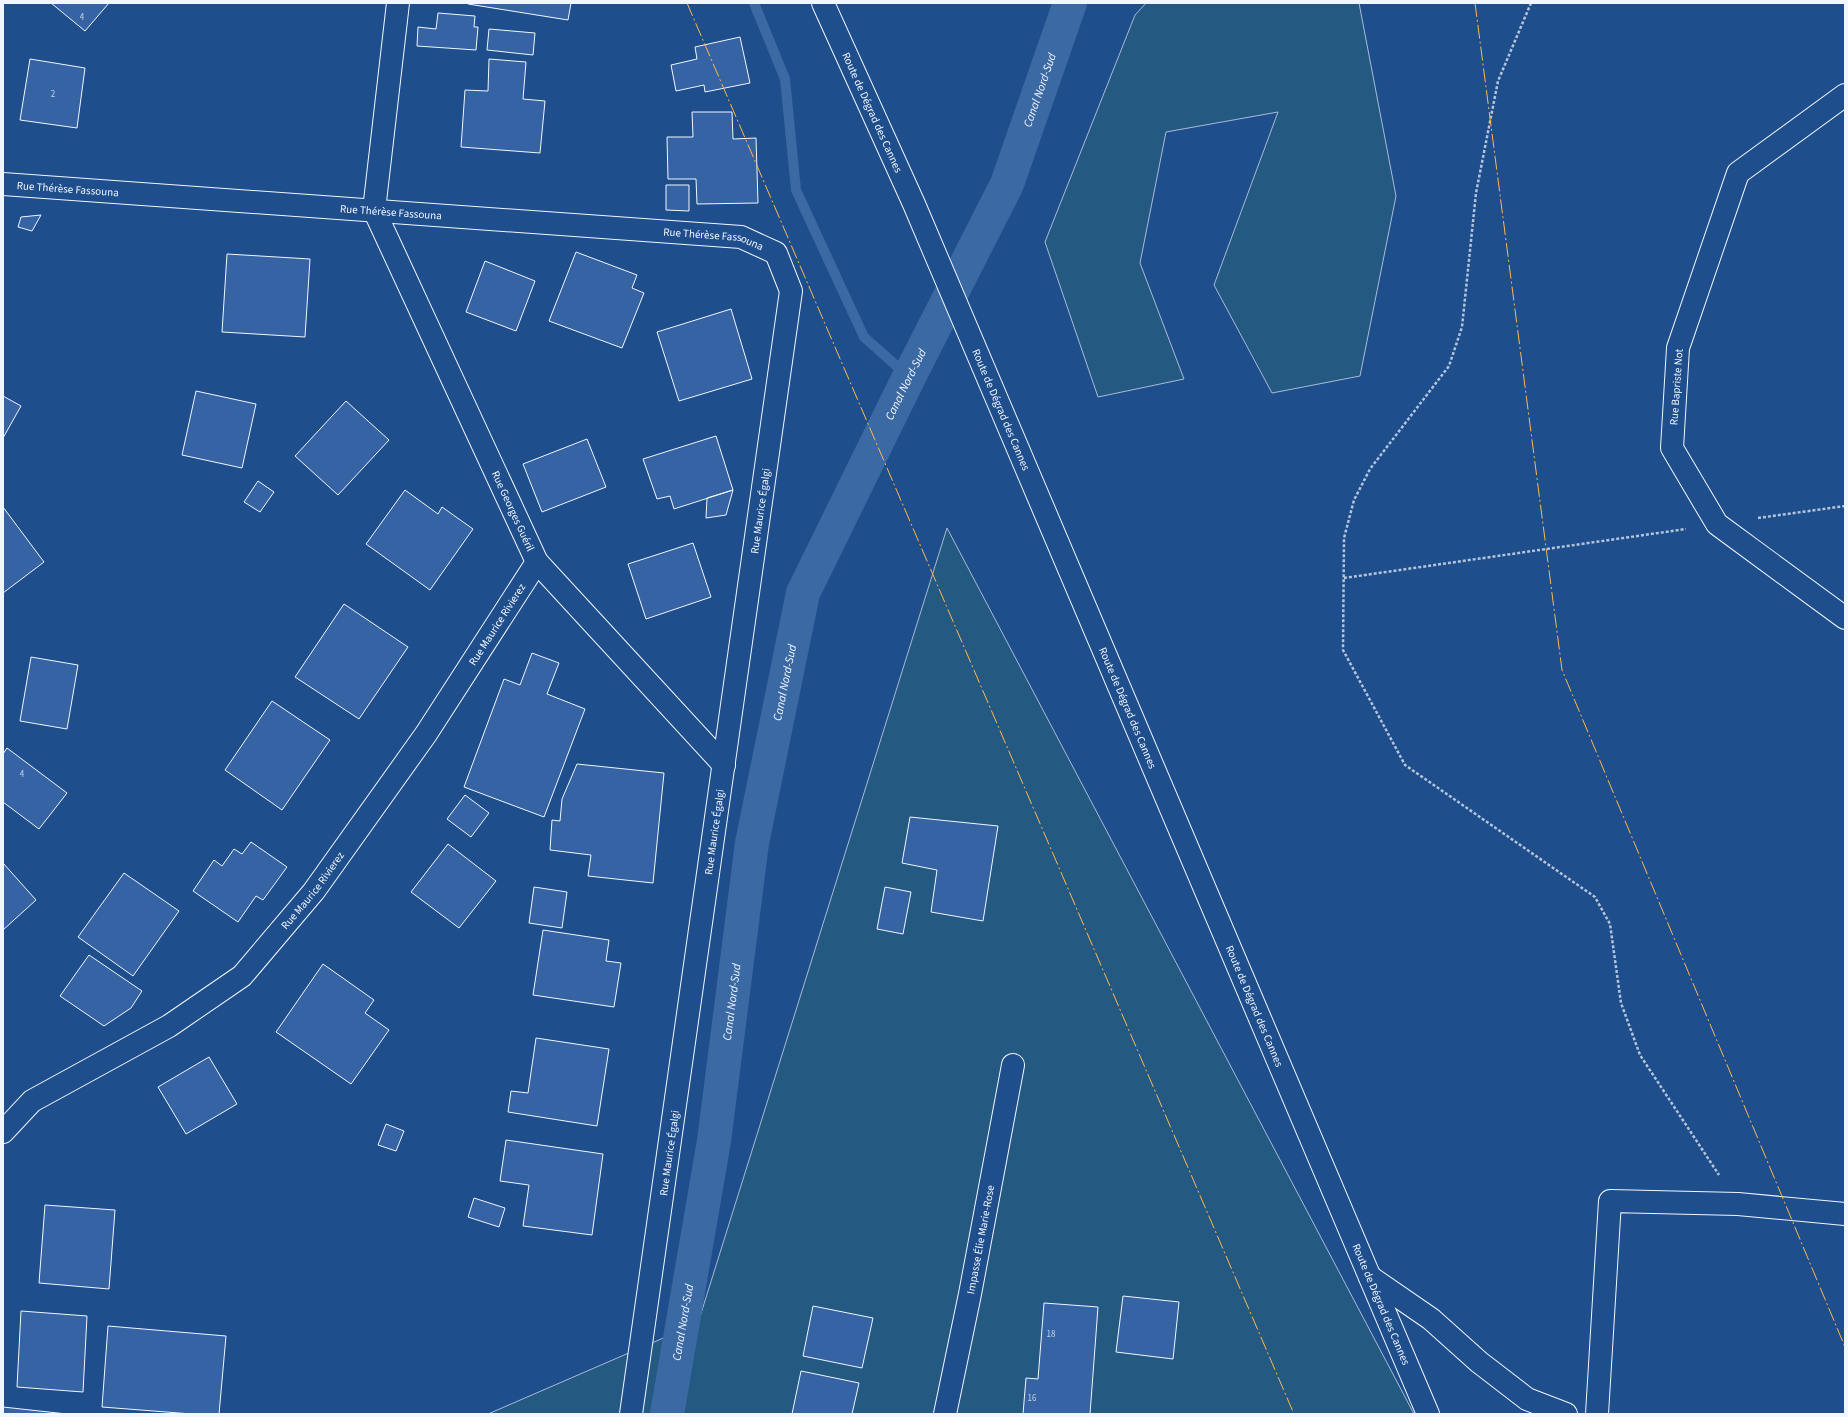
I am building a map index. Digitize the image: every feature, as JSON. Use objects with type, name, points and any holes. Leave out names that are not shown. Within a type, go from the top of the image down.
[{"type":"street","points":[[374,210],[398,3]]},
{"type":"street","name":"Route de Dégrad des Cannes","points":[[823,3],[914,204],[1428,1414]]},
{"type":"street","name":"Rue Bapriste Not","points":[[1845,96],[1738,173],[1678,348],[1672,448],[1717,524],[1845,618]]},
{"type":"street","name":"Rue Thérèse Fassouna","points":[[3,184],[742,237],[776,253]]},
{"type":"street","name":"Rue Georges Guéril","points":[[374,210],[537,562],[724,764]]},
{"type":"street","name":"Rue Maurice Égalgi","points":[[631,1414],[791,291],[776,253]]},
{"type":"street","name":"Rue Maurice Rivierez","points":[[3,1132],[32,1102],[170,1026],[242,976],[314,891],[328,872],[426,734],[537,562]]},
{"type":"street","name":"Impasse Élie Marie-Rose","points":[[945,1414],[970,1294],[1013,1065]]},
{"type":"street","points":[[1596,1414],[1610,1201],[1738,1204],[1845,1214]]},
{"type":"street","points":[[1370,1277],[1431,1319],[1479,1362],[1527,1400],[1566,1414]]},
{"type":"path","points":[[1531,3],[1498,81],[1476,193],[1462,327],[1449,366],[1370,469],[1354,500],[1344,538],[1343,650],[1405,765],[1595,897],[1610,924],[1621,1003],[1640,1055],[1738,1204]]},
{"type":"path","points":[[1344,578],[1845,506]]},
{"type":"shaded area","points":[[1146,3],[1359,3],[1396,196],[1360,376],[1272,393],[1214,285],[1278,112],[1166,132],[1140,263],[1184,379],[1098,397],[1045,242],[1135,15]]},
{"type":"shaded area","points":[[947,528],[1414,1414],[488,1414],[698,1323]]},
{"type":"building","points":[[51,3],[109,3],[85,31]]},
{"type":"building","points":[[468,3],[571,3],[568,20]]},
{"type":"building","points":[[438,13],[475,16],[474,27],[478,27],[476,50],[417,46],[418,27],[436,29]]},
{"type":"building","points":[[489,29],[535,33],[533,55],[487,50]]},
{"type":"building","points":[[740,37],[750,83],[705,92],[704,85],[676,91],[671,65],[697,59],[695,47]]},
{"type":"building","points":[[30,59],[85,68],[77,128],[20,120]]},
{"type":"building","points":[[489,59],[526,62],[523,99],[545,101],[540,153],[461,147],[465,90],[488,91]]},
{"type":"building","points":[[692,112],[732,112],[733,139],[756,138],[758,203],[697,204],[696,179],[668,179],[667,137],[693,137]]},
{"type":"building","points":[[666,185],[689,185],[689,211],[666,210]]},
{"type":"building","points":[[41,215],[32,231],[18,227],[21,217]]},
{"type":"building","points":[[576,252],[637,275],[632,288],[644,293],[622,348],[549,321]]},
{"type":"building","points":[[227,254],[310,259],[305,337],[222,332]]},
{"type":"building","points":[[485,261],[535,281],[516,331],[466,312]]},
{"type":"building","points":[[731,309],[752,379],[679,401],[657,332]]},
{"type":"building","points":[[196,391],[256,404],[242,468],[182,455]]},
{"type":"building","points":[[3,396],[21,406],[3,438]]},
{"type":"building","points":[[346,401],[389,440],[338,495],[295,456]]},
{"type":"building","points":[[716,436],[733,490],[674,509],[670,496],[657,499],[643,459]]},
{"type":"building","points":[[587,439],[606,487],[542,512],[523,464]]},
{"type":"building","points":[[258,481],[274,492],[260,512],[244,502]]},
{"type":"building","points":[[405,490],[438,514],[442,507],[473,529],[430,590],[366,544]]},
{"type":"building","points":[[733,490],[726,515],[706,518],[707,498]]},
{"type":"building","points":[[3,507],[44,562],[3,593]]},
{"type":"building","points":[[693,543],[711,597],[646,619],[628,564]]},
{"type":"building","points":[[344,604],[408,647],[359,719],[295,677]]},
{"type":"building","points":[[532,653],[559,663],[547,694],[585,709],[544,817],[464,787],[504,679],[520,685]]},
{"type":"building","points":[[31,657],[78,665],[67,729],[20,721]]},
{"type":"building","points":[[272,701],[330,740],[282,810],[225,770]]},
{"type":"building","points":[[7,748],[67,793],[39,829],[3,802],[3,754]]},
{"type":"building","points":[[577,764],[664,773],[653,883],[588,876],[591,855],[550,850],[552,820],[560,821],[562,799]]},
{"type":"building","points":[[465,795],[489,813],[471,837],[447,819]]},
{"type":"building","points":[[910,817],[998,826],[983,921],[931,912],[937,870],[902,863]]},
{"type":"building","points":[[251,842],[287,867],[263,900],[256,896],[238,922],[193,891],[214,860],[222,866],[234,849],[242,854]]},
{"type":"building","points":[[448,844],[496,881],[459,928],[411,892]]},
{"type":"building","points":[[3,863],[36,900],[3,930]]},
{"type":"building","points":[[124,873],[179,911],[133,976],[78,937]]},
{"type":"building","points":[[534,887],[567,892],[562,928],[529,923]]},
{"type":"building","points":[[885,887],[911,892],[903,934],[877,929]]},
{"type":"building","points":[[543,930],[609,940],[606,961],[621,963],[614,1007],[533,995]]},
{"type":"building","points":[[89,955],[142,991],[131,1008],[104,1026],[60,996]]},
{"type":"building","points":[[323,964],[374,1000],[365,1013],[389,1030],[351,1084],[276,1032]]},
{"type":"building","points":[[536,1038],[609,1049],[597,1126],[508,1112],[511,1091],[528,1093]]},
{"type":"building","points":[[209,1057],[237,1104],[186,1134],[158,1087]]},
{"type":"building","points":[[386,1124],[404,1131],[396,1151],[378,1145]]},
{"type":"building","points":[[506,1140],[603,1154],[592,1235],[523,1226],[529,1185],[500,1181]]},
{"type":"building","points":[[474,1198],[505,1208],[499,1227],[468,1217]]},
{"type":"building","points":[[45,1205],[115,1210],[109,1289],[39,1283]]},
{"type":"building","points":[[1123,1296],[1179,1302],[1173,1359],[1116,1352]]},
{"type":"building","points":[[1044,1303],[1098,1307],[1090,1414],[1023,1414],[1026,1378],[1038,1379]]},
{"type":"building","points":[[813,1306],[873,1318],[862,1368],[803,1356]]},
{"type":"building","points":[[21,1311],[87,1316],[83,1392],[17,1387]]},
{"type":"building","points":[[108,1326],[226,1336],[219,1414],[192,1414],[102,1407]]},
{"type":"building","points":[[801,1371],[859,1383],[852,1414],[792,1414]]},
{"type":"building","points":[[3,1407],[67,1414],[3,1414]]},
{"type":"waterway","points":[[754,3],[785,79],[796,190],[864,337],[909,377]]},
{"type":"waterway","name":"Canal Nord-Sud","points":[[667,1414],[714,1141],[752,843],[803,593],[909,377],[1007,184],[1070,3]]},
{"type":"power","points":[[687,3],[1294,1414]]},
{"type":"power","points":[[1475,3],[1562,670],[1845,1347]]}]
